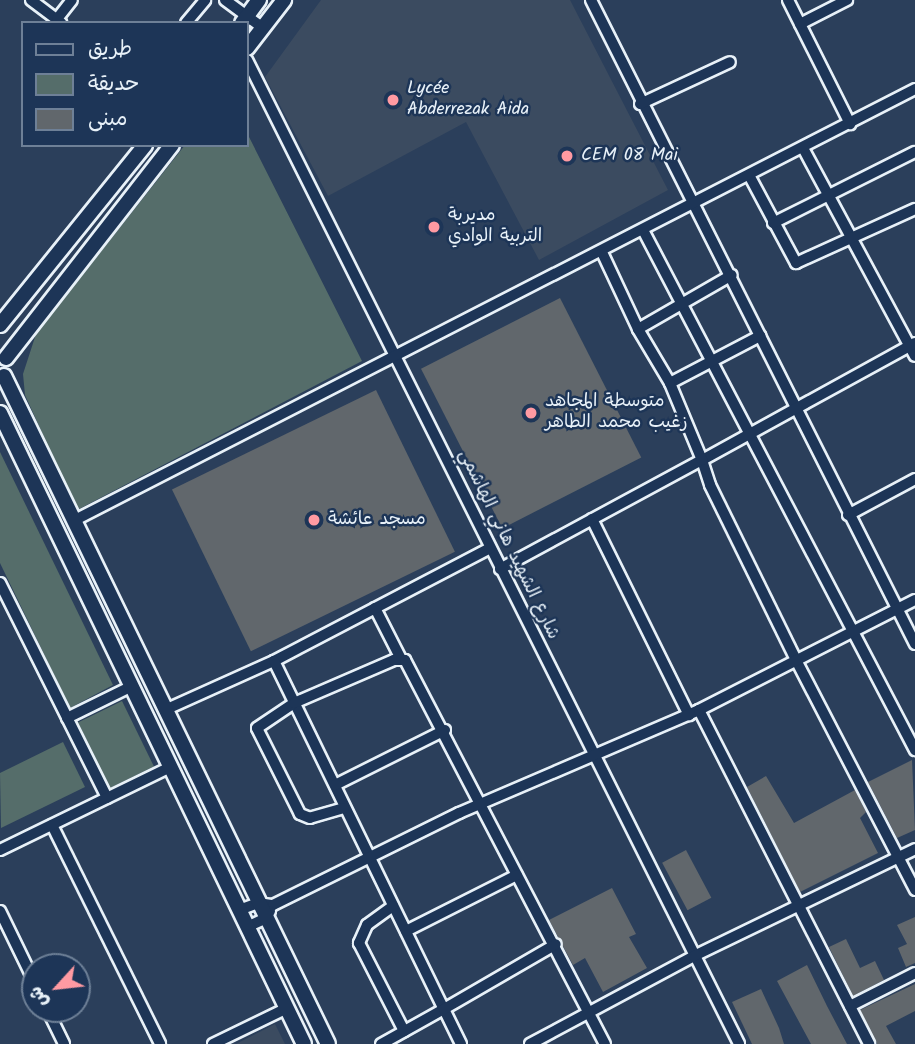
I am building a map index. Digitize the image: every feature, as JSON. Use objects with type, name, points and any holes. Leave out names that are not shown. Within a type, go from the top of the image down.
[{"type":"main road","points":[[244,20],[259,0]]},
{"type":"main road","points":[[248,47],[284,0]]},
{"type":"main road","points":[[0,325],[143,147]]},
{"type":"main road","points":[[170,147],[3,354],[2,378],[75,520],[258,903],[270,912],[328,1044]]},
{"type":"main road","points":[[0,413],[304,1044]]},
{"type":"street","points":[[31,0],[59,21],[72,0]]},
{"type":"street","points":[[188,21],[205,0]]},
{"type":"street","points":[[225,0],[244,20]]},
{"type":"street","points":[[788,0],[850,124]]},
{"type":"street","points":[[800,24],[847,0]]},
{"type":"street","points":[[596,2],[640,104],[732,275],[895,609],[915,644]]},
{"type":"street","points":[[248,22],[263,28]]},
{"type":"street","name":"شارع الشهيد هاني الهاشمي","points":[[248,62],[739,1044]]},
{"type":"street","points":[[640,104],[730,62]]},
{"type":"street","points":[[75,520],[396,358],[915,89]]},
{"type":"street","points":[[500,569],[702,460],[795,406],[913,348],[851,240],[803,148]]},
{"type":"street","points":[[774,223],[915,152]]},
{"type":"street","points":[[749,175],[796,263],[915,209]]},
{"type":"street","points":[[643,230],[683,301],[915,750]]},
{"type":"street","points":[[602,252],[638,329],[670,383],[710,485],[796,660],[915,890]]},
{"type":"street","points":[[638,329],[732,275]]},
{"type":"street","points":[[670,383],[760,336]]},
{"type":"street","points":[[848,514],[915,479]]},
{"type":"street","points":[[592,519],[869,1044]]},
{"type":"street","points":[[167,709],[274,661],[490,548]]},
{"type":"street","points":[[0,583],[107,798]]},
{"type":"street","points":[[247,927],[371,858],[482,803],[595,758],[694,712],[915,600]]},
{"type":"street","points":[[375,608],[401,659],[412,666],[605,1044]]},
{"type":"street","points":[[344,808],[310,818],[300,814],[258,733],[261,723],[294,704],[401,659]]},
{"type":"street","points":[[274,661],[461,1044]]},
{"type":"street","points":[[67,718],[132,686]]},
{"type":"street","points":[[335,785],[445,730]]},
{"type":"street","points":[[0,850],[170,767]]},
{"type":"street","points":[[51,825],[160,1044]]},
{"type":"street","points":[[530,1044],[694,956],[915,849]]},
{"type":"street","points":[[406,931],[517,875]]},
{"type":"street","points":[[239,910],[258,903]]},
{"type":"street","points":[[393,906],[367,925],[359,943],[404,1031]]},
{"type":"street","points":[[0,911],[21,954]]},
{"type":"street","points":[[381,1044],[556,944]]},
{"type":"street","points":[[850,1006],[915,973]]},
{"type":"street","points":[[213,1044],[287,1008]]},
{"type":"street","points":[[54,1023],[64,1044]]},
{"type":"shaded area","name":"Lycée Abderrezak Aida","points":[[321,0],[570,0],[668,190],[539,260],[466,122],[328,196],[265,77]]},
{"type":"shaded area","points":[[275,1024],[285,1044],[236,1044]]},
{"type":"green space","points":[[248,135],[362,361],[77,510],[25,395],[23,374],[36,334],[183,147],[248,147]]},
{"type":"green space","points":[[0,452],[113,685],[70,708],[0,563]]},
{"type":"green space","points":[[122,701],[154,767],[110,788],[78,722]]},
{"type":"green space","points":[[63,742],[85,787],[1,828],[0,773]]},
{"type":"building","name":"متوسطة المجاهد زغيب محمد الطاهر","points":[[560,298],[641,457],[502,528],[421,369]]},
{"type":"building","name":"مسجد عائشة","points":[[376,390],[455,552],[251,651],[172,490]]},
{"type":"building","points":[[912,760],[915,830],[897,838],[868,782]]},
{"type":"building","points":[[766,776],[794,823],[855,790],[866,812],[860,818],[878,853],[800,892],[747,787]]},
{"type":"building","points":[[686,850],[711,898],[688,910],[662,863]]},
{"type":"building","points":[[612,888],[636,934],[629,937],[647,968],[603,992],[585,958],[573,965],[549,920]]},
{"type":"building","points":[[915,917],[915,963],[906,967],[898,948],[907,944],[897,925]]},
{"type":"building","points":[[846,939],[860,968],[875,961],[884,980],[853,996],[829,947]]},
{"type":"building","points":[[807,965],[847,1044],[811,1044],[777,981]]},
{"type":"building","points":[[915,984],[915,1011],[886,1026],[896,1044],[877,1044],[860,1010]]},
{"type":"building","points":[[761,989],[784,1044],[752,1044],[732,1002]]},
{"type":"place","name":"Lycée Abderrezak Aida","points":[[393,100]]},
{"type":"place","name":"CEM 08 Mai","points":[[567,156]]},
{"type":"place","name":"مديربة التربية الوادي","points":[[434,227]]},
{"type":"place","name":"متوسطة المجاهد زغيب محمد الطاهر","points":[[531,413]]},
{"type":"place","name":"مسجد عائشة","points":[[314,520]]}]
